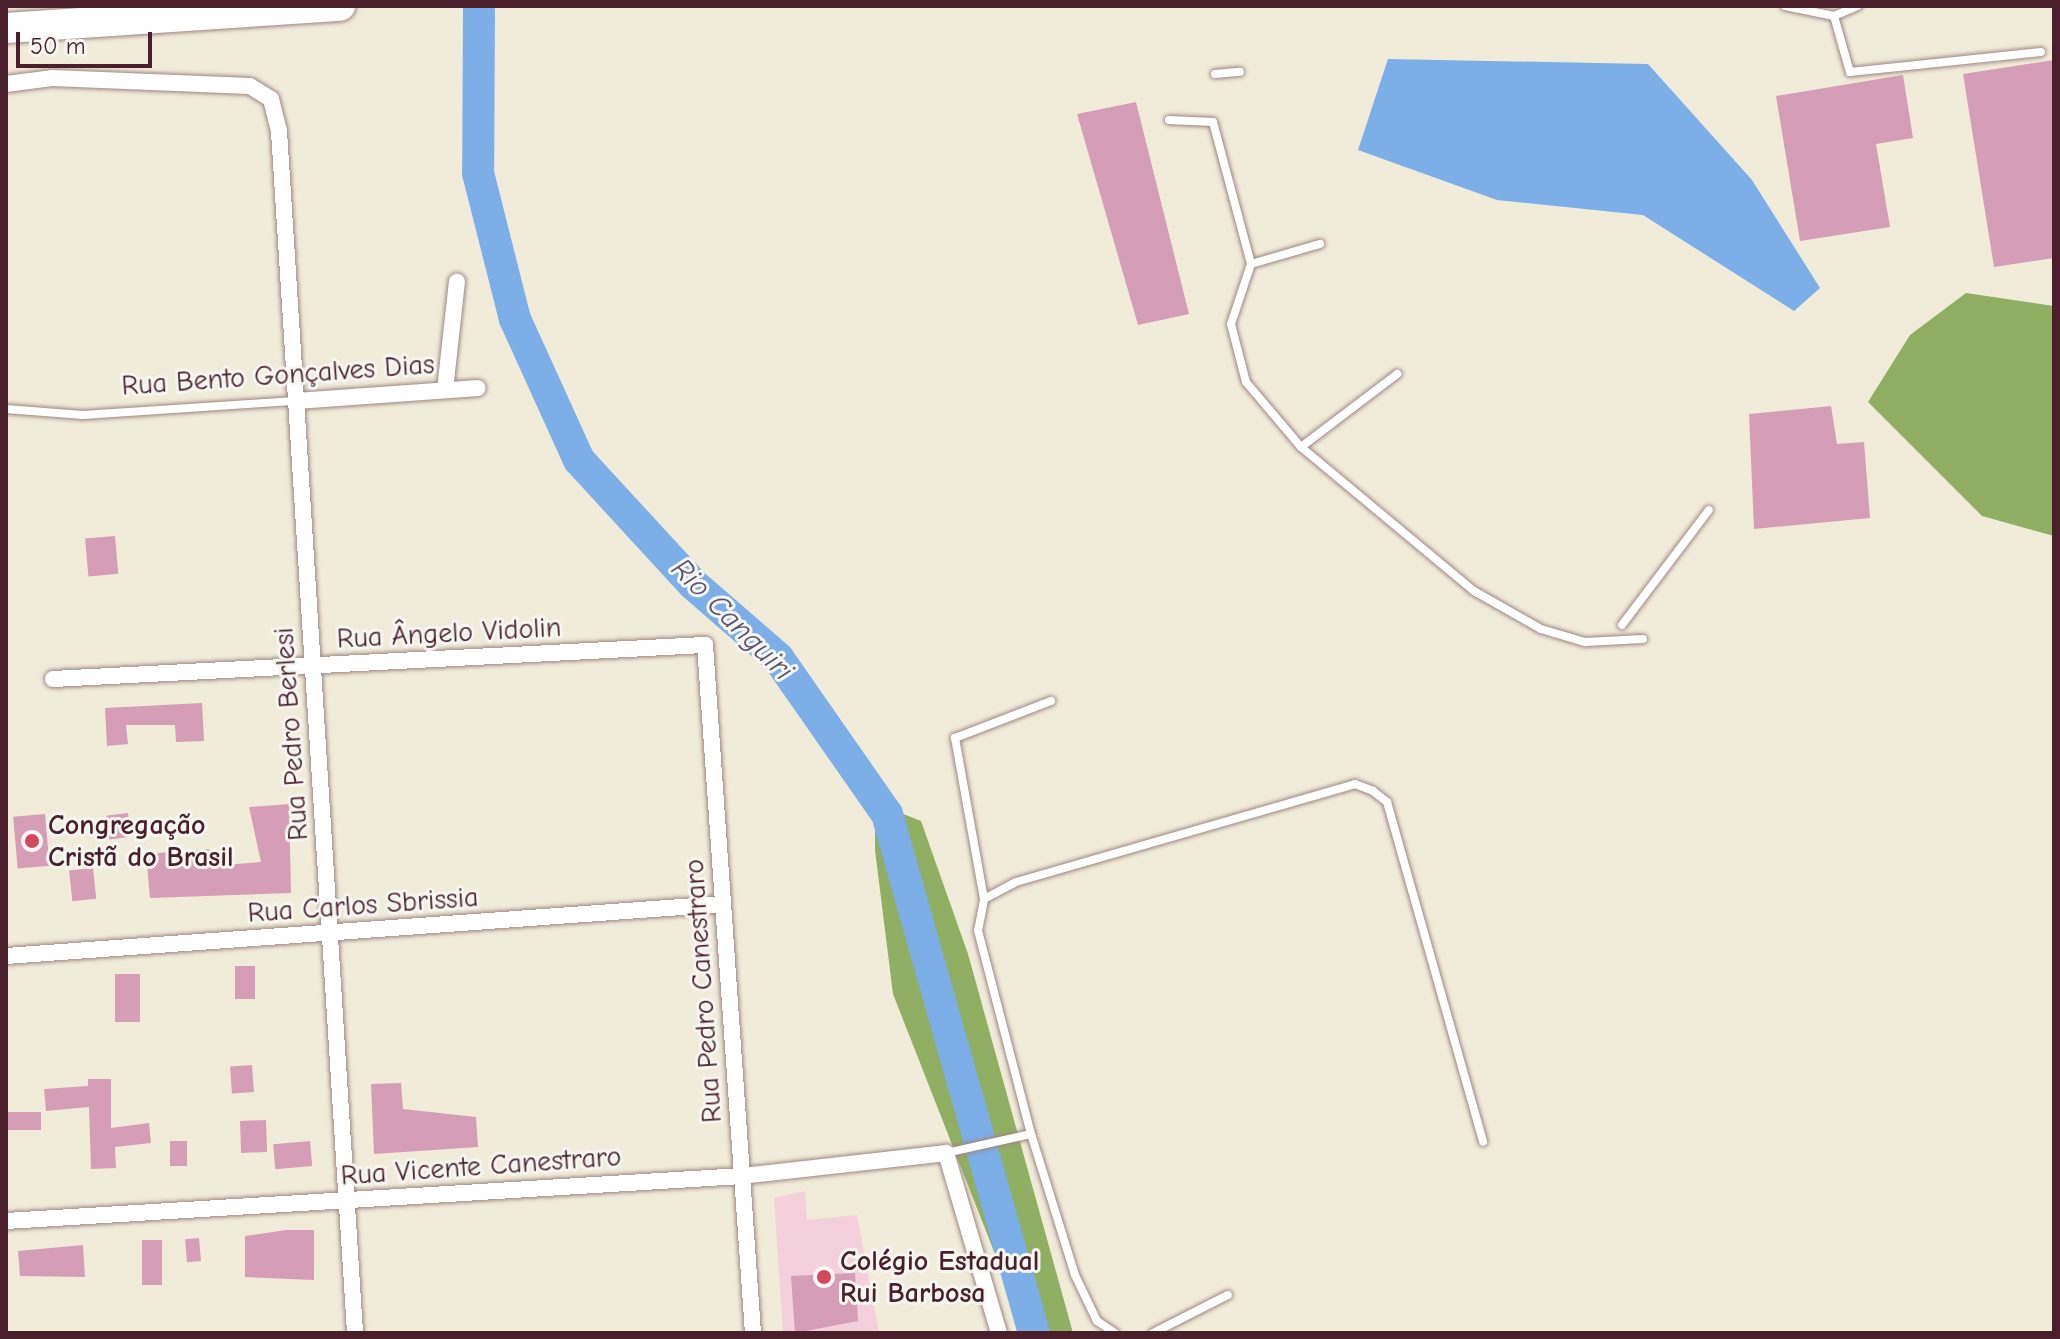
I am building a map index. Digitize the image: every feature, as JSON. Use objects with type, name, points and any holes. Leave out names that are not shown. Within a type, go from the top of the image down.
[{"type":"highway","points":[[6,28],[340,6]]},
{"type":"street","name":"Rua Pedro Berlesi","points":[[6,84],[52,78],[250,86],[271,99],[279,131],[355,1333]]},
{"type":"street","points":[[445,390],[457,282]]},
{"type":"street","name":"Rua Bento Gonçalves Dias","points":[[297,401],[478,388]]},
{"type":"street","name":"Rua Ângelo Vidolin","points":[[53,679],[705,645]]},
{"type":"street","name":"Rua Pedro Canestraro","points":[[705,645],[753,1333]]},
{"type":"street","name":"Rua Carlos Sbrissia","points":[[6,956],[723,904]]},
{"type":"street","points":[[952,1152],[999,1333]]},
{"type":"street","name":"Rua Vicente Canestraro","points":[[6,1221],[742,1176],[952,1152]]},
{"type":"lane","points":[[1785,6],[1834,16],[1858,6]]},
{"type":"lane","points":[[1834,16],[1850,72],[2041,52]]},
{"type":"lane","points":[[1215,74],[1240,72]]},
{"type":"lane","points":[[1169,120],[1213,122],[1251,264],[1231,324],[1246,382],[1301,447],[1474,591],[1528,622],[1585,642],[1643,639]]},
{"type":"lane","points":[[1251,264],[1320,244]]},
{"type":"lane","points":[[1301,447],[1397,374]]},
{"type":"lane","name":"Rua Bento Gonçalves Dias","points":[[6,409],[83,415],[297,401]]},
{"type":"lane","points":[[1622,625],[1709,510]]},
{"type":"lane","points":[[1051,701],[955,738],[984,899],[978,931],[1031,1134],[1075,1275],[1097,1321],[1115,1333]]},
{"type":"lane","points":[[984,899],[1016,882],[1355,784],[1373,791],[1387,802],[1483,1142]]},
{"type":"lane","points":[[952,1152],[1031,1134]]},
{"type":"lane","points":[[1153,1333],[1228,1295]]},
{"type":"shaded area","name":"Colégio Estadual Rui Barbosa","points":[[805,1191],[807,1220],[857,1215],[879,1333],[783,1333],[774,1198]]},
{"type":"green space","points":[[1966,293],[2054,306],[2054,536],[1982,516],[1868,402],[1910,335]]},
{"type":"green space","points":[[888,808],[921,821],[968,954],[1073,1333],[1026,1333],[893,994],[875,850],[875,810]]},
{"type":"water","points":[[1388,59],[1648,64],[1752,180],[1820,288],[1794,311],[1643,215],[1497,200],[1358,150]]},
{"type":"building","points":[[2054,60],[2054,258],[1994,267],[1963,74]]},
{"type":"building","points":[[1903,75],[1913,138],[1876,144],[1890,227],[1800,241],[1776,96]]},
{"type":"building","points":[[1136,102],[1189,314],[1138,325],[1077,114]]},
{"type":"building","points":[[1831,406],[1837,444],[1864,442],[1870,518],[1754,529],[1749,414]]},
{"type":"building","points":[[115,536],[118,574],[88,576],[85,539]]},
{"type":"building","points":[[202,703],[204,741],[176,742],[175,725],[126,725],[128,744],[107,746],[105,708]]},
{"type":"building","points":[[289,804],[291,893],[150,898],[146,854],[209,849],[210,866],[261,862],[249,807]]},
{"type":"building","points":[[128,813],[131,837],[109,840],[106,816]]},
{"type":"building","name":"Congregação Cristã do Brasil","points":[[45,814],[50,866],[18,869],[13,817]]},
{"type":"building","points":[[93,868],[96,899],[72,901],[69,871]]},
{"type":"building","points":[[235,966],[255,966],[255,999],[235,999]]},
{"type":"building","points":[[115,974],[140,974],[140,1022],[115,1022]]},
{"type":"building","points":[[252,1065],[254,1092],[232,1093],[230,1067]]},
{"type":"building","points":[[88,1079],[111,1079],[111,1128],[149,1123],[151,1143],[115,1147],[116,1168],[91,1169],[89,1107],[46,1111],[44,1089],[88,1086]]},
{"type":"building","points":[[401,1083],[403,1109],[476,1117],[478,1147],[374,1154],[371,1084]]},
{"type":"building","points":[[6,1112],[41,1112],[41,1130],[6,1130]]},
{"type":"building","points":[[266,1120],[267,1152],[241,1153],[240,1121]]},
{"type":"building","points":[[170,1141],[187,1141],[187,1166],[170,1166]]},
{"type":"building","points":[[310,1141],[312,1166],[275,1169],[273,1144]]},
{"type":"building","points":[[286,1230],[314,1230],[314,1280],[245,1277],[245,1236]]},
{"type":"building","points":[[199,1238],[201,1261],[187,1262],[185,1239]]},
{"type":"building","points":[[142,1240],[162,1240],[162,1285],[142,1285]]},
{"type":"building","points":[[83,1245],[85,1277],[20,1276],[18,1251]]},
{"type":"building","points":[[855,1273],[858,1321],[795,1333],[791,1276]]},
{"type":"waterway","name":"Rio Canguiri","points":[[479,6],[478,173],[515,319],[579,460],[693,584],[778,658],[887,814],[1034,1333]]},
{"type":"place","name":"Congregação Cristã do Brasil","points":[[32,841]]},
{"type":"place","name":"Colégio Estadual Rui Barbosa","points":[[824,1277]]}]
